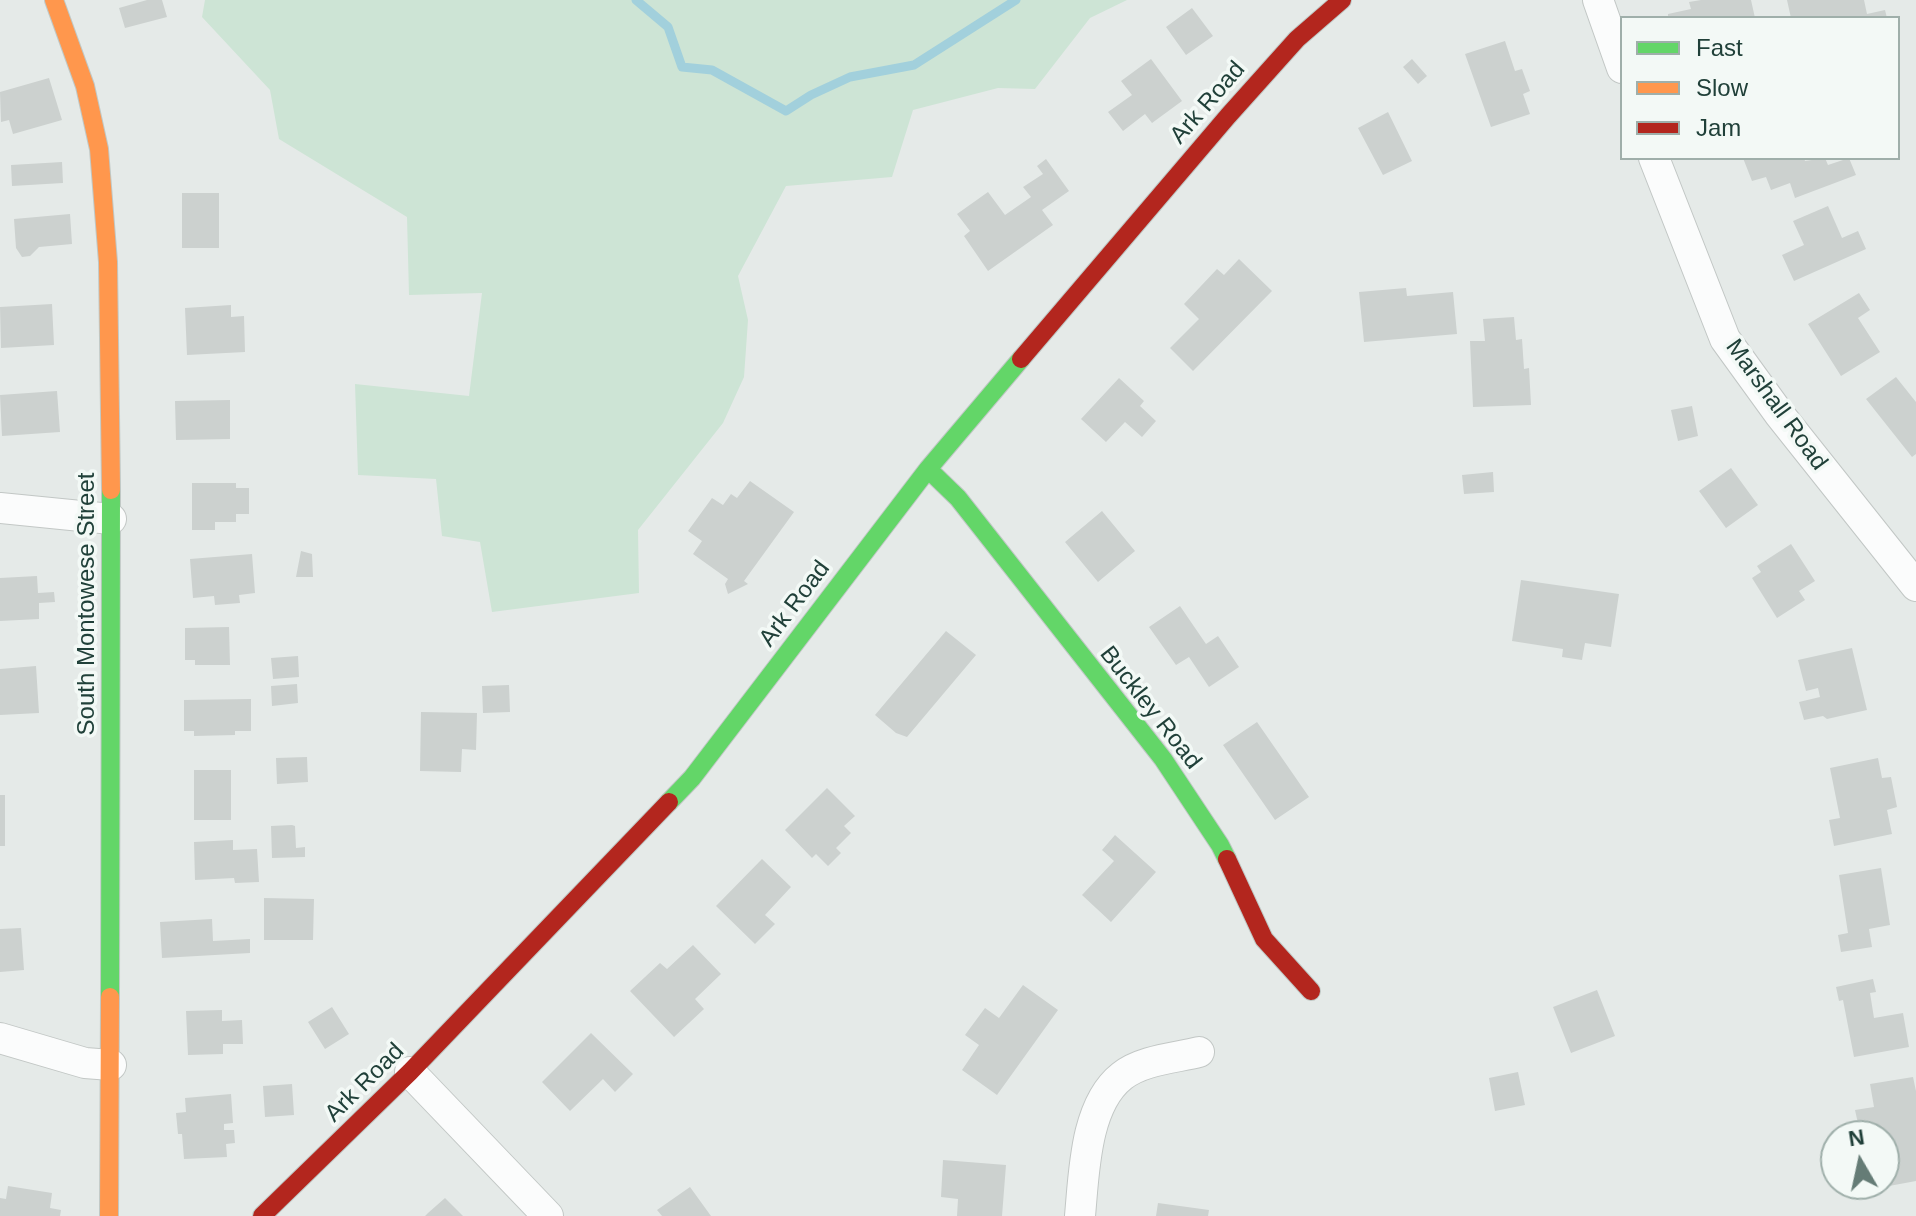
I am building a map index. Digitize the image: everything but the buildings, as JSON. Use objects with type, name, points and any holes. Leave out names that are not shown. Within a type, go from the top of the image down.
[{"type":"street","name":"South Montowese Street","points":[[54,0],[85,86],[99,149],[104,191],[110,335],[111,519],[109,1216]]},
{"type":"street","name":"Ark Road","points":[[262,1216],[410,1072],[692,778],[928,469],[1228,116],[1297,39],[1342,0]]},
{"type":"street","points":[[1598,0],[1620,62]]},
{"type":"street","name":"Marshall Road","points":[[1655,160],[1725,339],[1780,415],[1916,586]]},
{"type":"street","name":"Buckley Road","points":[[928,469],[958,498],[1163,759],[1220,845],[1264,939],[1311,991]]},
{"type":"street","points":[[0,508],[111,519]]},
{"type":"street","points":[[0,1038],[85,1063],[111,1065]]},
{"type":"street","points":[[1080,1216],[1085,1157],[1092,1127],[1115,1084],[1121,1076],[1147,1064],[1199,1052]]},
{"type":"street","points":[[410,1072],[548,1216]]},
{"type":"green space","points":[[205,0],[1127,0],[1090,18],[1035,89],[998,88],[913,110],[892,177],[786,186],[738,276],[748,320],[744,377],[723,423],[638,530],[639,593],[492,612],[480,542],[442,536],[436,479],[358,475],[355,384],[469,396],[482,293],[409,295],[407,217],[279,139],[270,90],[202,17]]},
{"type":"waterway","points":[[636,0],[668,27],[682,67],[712,70],[786,111],[811,95],[850,77],[914,65],[1016,0]]},
{"type":"traffic: fast","points":[[669,802],[692,778],[928,469],[1021,359]]},
{"type":"traffic: fast","points":[[928,469],[958,498],[1163,759],[1227,859]]},
{"type":"traffic: fast","points":[[110,997],[111,490]]},
{"type":"traffic: slow","points":[[54,0],[85,86],[99,149],[108,262],[111,490]]},
{"type":"traffic: slow","points":[[109,1216],[110,997]]},
{"type":"traffic: jam","points":[[1021,359],[1228,116],[1297,39],[1342,0]]},
{"type":"traffic: jam","points":[[262,1216],[410,1072],[669,802]]},
{"type":"traffic: jam","points":[[1227,859],[1264,939],[1311,991]]}]
